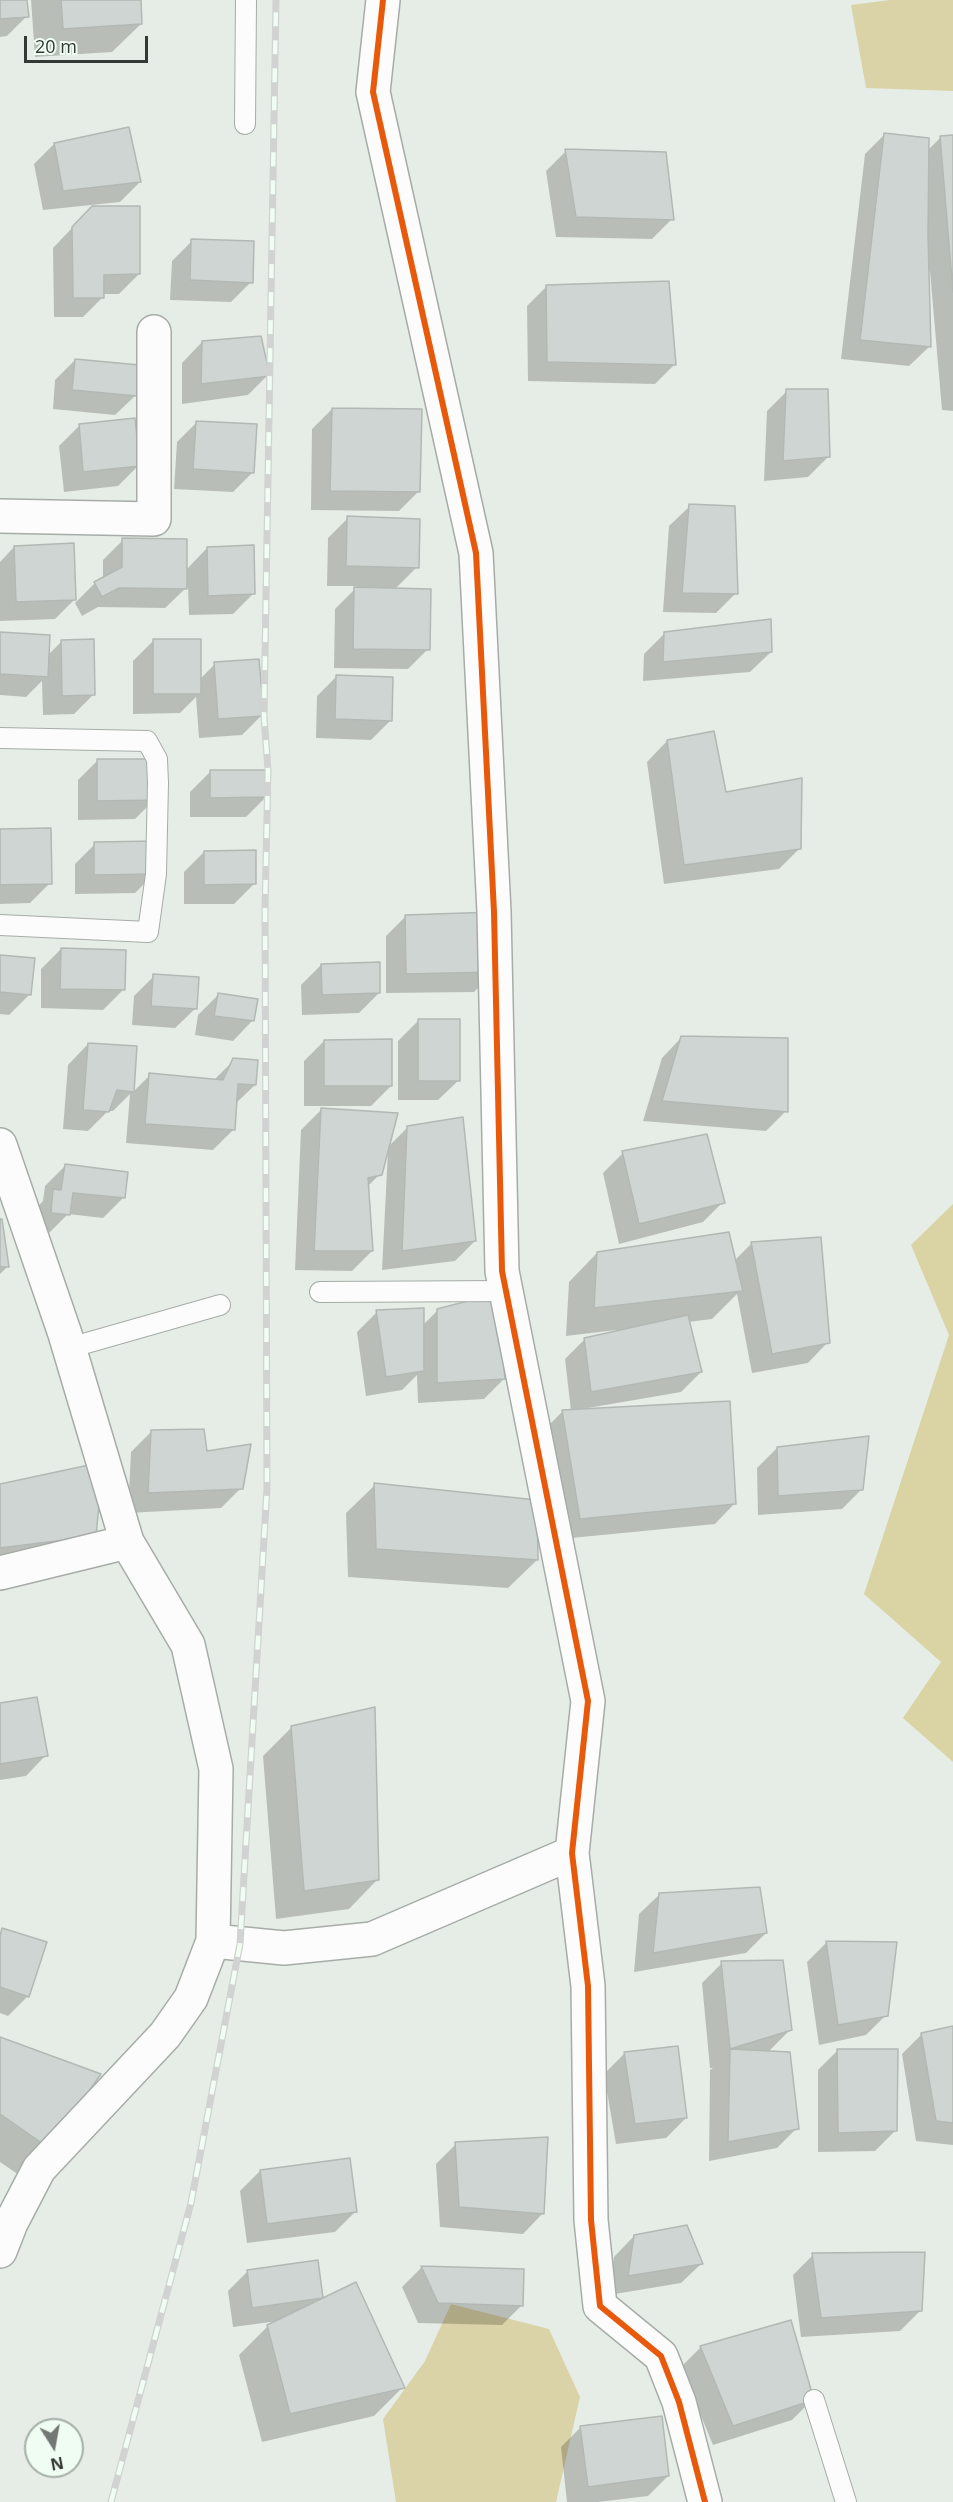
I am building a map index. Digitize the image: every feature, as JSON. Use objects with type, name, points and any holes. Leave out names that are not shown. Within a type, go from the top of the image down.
[{"type":"street","points":[[383,0],[374,92],[476,553],[494,912],[502,1272],[588,1701],[572,1853],[588,1986],[591,2220],[600,2306],[661,2356],[679,2402],[705,2502]]},
{"type":"street","points":[[0,516],[154,519],[154,332]]},
{"type":"street","points":[[0,1145],[69,1348],[127,1542],[188,1645],[216,1769],[213,1941],[191,1998],[165,2034],[39,2169],[11,2223],[0,2251]]},
{"type":"street","points":[[0,1573],[127,1542]]},
{"type":"street","points":[[213,1941],[284,1948],[372,1939],[572,1853]]},
{"type":"lane","points":[[245,124],[246,0]]},
{"type":"lane","points":[[0,738],[147,741],[157,759],[158,783],[156,874],[148,932],[0,925]]},
{"type":"lane","points":[[320,1292],[506,1291]]},
{"type":"lane","points":[[69,1348],[220,1305]]},
{"type":"lane","points":[[814,2400],[846,2502]]},
{"type":"shaded area","points":[[890,0],[953,0],[953,91],[866,88],[851,5]]},
{"type":"shaded area","points":[[953,1204],[953,1762],[903,1718],[941,1662],[864,1594],[949,1335],[911,1245]]},
{"type":"shaded area","points":[[451,2304],[549,2329],[580,2397],[556,2502],[396,2502],[383,2419],[425,2361]]},
{"type":"building","points":[[0,0],[27,0],[29,17],[0,19]]},
{"type":"building","points":[[61,0],[141,0],[142,24],[63,29]]},
{"type":"building","points":[[129,127],[141,182],[63,191],[54,143]]},
{"type":"building","points":[[884,133],[929,138],[928,236],[931,347],[860,340]]},
{"type":"building","points":[[953,135],[953,292],[940,136]]},
{"type":"building","points":[[565,149],[666,152],[674,220],[576,217]]},
{"type":"building","points":[[92,206],[140,206],[140,274],[104,275],[104,298],[73,298],[72,227]]},
{"type":"building","points":[[191,239],[254,241],[253,283],[190,280]]},
{"type":"building","points":[[669,281],[676,365],[547,362],[546,285]]},
{"type":"building","points":[[261,336],[270,376],[201,384],[202,341]]},
{"type":"building","points":[[75,359],[140,365],[137,396],[72,390]]},
{"type":"building","points":[[786,389],[828,389],[830,457],[783,461]]},
{"type":"building","points":[[332,408],[422,409],[420,492],[330,491]]},
{"type":"building","points":[[135,418],[140,466],[83,472],[79,424]]},
{"type":"building","points":[[196,421],[257,424],[254,473],[193,469]]},
{"type":"building","points":[[689,504],[735,506],[738,594],[682,593]]},
{"type":"building","points":[[347,516],[420,519],[419,568],[346,566]]},
{"type":"building","points":[[122,538],[187,539],[187,589],[119,588],[102,597],[94,582],[122,567]]},
{"type":"building","points":[[74,543],[76,600],[16,602],[14,546]]},
{"type":"building","points":[[254,545],[255,594],[208,596],[207,547]]},
{"type":"building","points":[[354,587],[431,589],[430,650],[353,649]]},
{"type":"building","points":[[771,619],[772,652],[663,662],[664,632]]},
{"type":"building","points":[[0,632],[50,635],[48,677],[0,674]]},
{"type":"building","points":[[94,639],[95,695],[62,696],[61,640]]},
{"type":"building","points":[[153,639],[201,639],[201,694],[153,694]]},
{"type":"building","points":[[259,659],[264,716],[218,719],[214,662]]},
{"type":"building","points":[[336,675],[393,677],[392,721],[335,719]]},
{"type":"building","points":[[714,731],[726,792],[802,778],[801,849],[684,865],[667,740]]},
{"type":"building","points":[[97,759],[157,759],[157,800],[97,801]]},
{"type":"building","points":[[210,770],[268,770],[268,797],[210,798]]},
{"type":"building","points":[[51,828],[52,884],[0,885],[0,829]]},
{"type":"building","points":[[156,841],[156,874],[94,875],[94,842]]},
{"type":"building","points":[[256,850],[256,884],[204,885],[204,851]]},
{"type":"building","points":[[494,912],[496,972],[406,974],[405,915]]},
{"type":"building","points":[[61,948],[126,950],[125,990],[60,989]]},
{"type":"building","points":[[0,955],[35,958],[31,995],[0,992]]},
{"type":"building","points":[[380,962],[380,993],[322,995],[321,964]]},
{"type":"building","points":[[153,974],[199,977],[197,1009],[151,1006]]},
{"type":"building","points":[[218,993],[258,999],[254,1021],[214,1016]]},
{"type":"building","points":[[418,1019],[460,1019],[460,1081],[418,1081]]},
{"type":"building","points":[[681,1036],[788,1038],[788,1112],[662,1101]]},
{"type":"building","points":[[392,1039],[392,1086],[324,1086],[324,1040]]},
{"type":"building","points":[[88,1043],[137,1046],[134,1092],[117,1090],[109,1112],[83,1110]]},
{"type":"building","points":[[233,1058],[258,1060],[256,1085],[238,1084],[235,1130],[145,1124],[149,1073],[223,1080]]},
{"type":"building","points":[[321,1108],[398,1113],[382,1175],[368,1178],[373,1251],[314,1251]]},
{"type":"building","points":[[463,1117],[476,1241],[402,1251],[407,1126]]},
{"type":"building","points":[[707,1134],[725,1203],[639,1224],[622,1151]]},
{"type":"building","points":[[65,1164],[128,1172],[125,1198],[73,1193],[70,1215],[51,1213],[53,1189],[61,1190]]},
{"type":"building","points":[[0,1219],[2,1219],[9,1267],[0,1267]]},
{"type":"building","points":[[729,1232],[743,1291],[594,1308],[597,1252]]},
{"type":"building","points":[[821,1237],[830,1343],[772,1354],[751,1242]]},
{"type":"building","points":[[506,1291],[502,1341],[505,1379],[437,1383],[437,1309]]},
{"type":"building","points":[[424,1308],[424,1371],[386,1377],[376,1310]]},
{"type":"building","points":[[688,1315],[702,1372],[591,1392],[584,1338]]},
{"type":"building","points":[[730,1401],[736,1504],[580,1519],[562,1410]]},
{"type":"building","points":[[204,1429],[207,1451],[251,1444],[243,1489],[148,1493],[151,1430]]},
{"type":"building","points":[[869,1436],[863,1490],[778,1496],[777,1447]]},
{"type":"building","points":[[103,1462],[96,1536],[0,1548],[0,1484]]},
{"type":"building","points":[[374,1483],[537,1500],[538,1560],[376,1549]]},
{"type":"building","points":[[37,1697],[48,1756],[0,1764],[0,1703]]},
{"type":"building","points":[[375,1707],[379,1880],[304,1891],[291,1726]]},
{"type":"building","points":[[760,1887],[767,1933],[653,1953],[659,1893]]},
{"type":"building","points":[[2,1928],[47,1942],[29,1997],[0,1987]]},
{"type":"building","points":[[826,1941],[897,1942],[888,2016],[838,2025]]},
{"type":"building","points":[[783,1960],[792,2030],[730,2049],[721,1961]]},
{"type":"building","points":[[953,2026],[953,2123],[936,2121],[921,2033]]},
{"type":"building","points":[[0,2037],[101,2074],[49,2148],[0,2114]]},
{"type":"building","points":[[678,2046],[687,2118],[635,2124],[624,2052]]},
{"type":"building","points":[[730,2049],[790,2052],[799,2129],[728,2142]]},
{"type":"building","points":[[837,2049],[898,2049],[897,2131],[838,2133]]},
{"type":"building","points":[[548,2137],[544,2214],[459,2207],[455,2142]]},
{"type":"building","points":[[350,2158],[357,2212],[267,2224],[260,2170]]},
{"type":"building","points":[[687,2225],[703,2264],[628,2276],[634,2235]]},
{"type":"building","points":[[925,2252],[922,2311],[821,2318],[812,2253]]},
{"type":"building","points":[[318,2260],[323,2298],[252,2308],[247,2270]]},
{"type":"building","points":[[421,2266],[524,2269],[523,2306],[438,2303]]},
{"type":"building","points":[[356,2282],[405,2388],[290,2414],[267,2325]]},
{"type":"building","points":[[791,2320],[814,2400],[733,2426],[700,2346]]},
{"type":"building","points":[[662,2416],[669,2476],[588,2487],[580,2426]]},
{"type":"railway","points":[[111,2502],[191,2203],[240,1944],[267,1488],[265,909],[268,770],[264,716],[276,0]]},
{"type":"cycle path","points":[[383,0],[373,92],[476,553],[494,912],[502,1271],[588,1701],[572,1853],[588,1986],[591,2220],[600,2306],[661,2356],[679,2402],[705,2502]]}]
